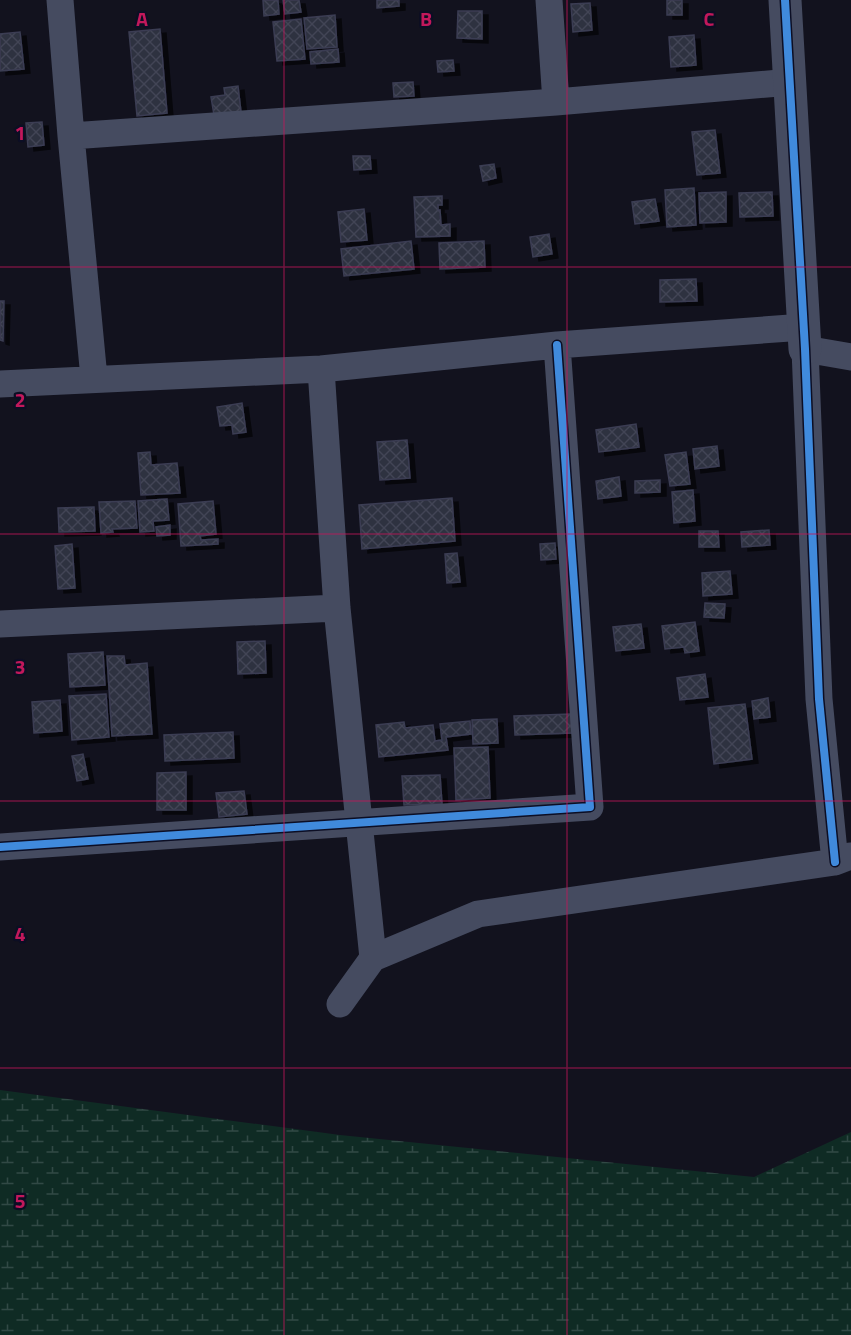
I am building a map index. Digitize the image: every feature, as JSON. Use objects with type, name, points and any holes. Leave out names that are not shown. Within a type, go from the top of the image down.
[{"type":"street","points":[[60,0],[94,378]]},
{"type":"street","points":[[549,0],[556,102]]},
{"type":"street","points":[[340,1004],[374,958],[478,914],[843,859],[819,699],[804,338],[785,0]]},
{"type":"street","points":[[71,136],[556,102],[791,82]]},
{"type":"street","points":[[0,384],[321,369],[557,345],[804,338],[851,357]]},
{"type":"street","points":[[0,847],[591,807],[557,345]]},
{"type":"street","points":[[321,369],[337,608],[374,958]]},
{"type":"street","points":[[0,624],[337,608]]},
{"type":"green space","points":[[0,1090],[340,1135],[754,1177],[851,1132],[851,1335],[0,1335]]},
{"type":"building","points":[[263,0],[278,0],[279,14],[264,16]]},
{"type":"building","points":[[283,0],[299,0],[301,12],[285,14]]},
{"type":"building","points":[[377,0],[399,0],[399,6],[377,8]]},
{"type":"building","points":[[667,0],[682,0],[682,15],[667,15]]},
{"type":"building","points":[[590,3],[592,30],[573,32],[571,4]]},
{"type":"building","points":[[458,11],[482,11],[482,39],[457,38]]},
{"type":"building","points":[[335,15],[337,47],[307,49],[304,18]]},
{"type":"building","points":[[301,19],[305,59],[277,61],[273,22]]},
{"type":"building","points":[[160,29],[167,113],[137,116],[129,32]]},
{"type":"building","points":[[20,32],[24,69],[0,71],[0,34]]},
{"type":"building","points":[[694,35],[696,65],[671,67],[669,37]]},
{"type":"building","points":[[338,49],[339,62],[311,64],[310,52]]},
{"type":"building","points":[[453,60],[454,71],[438,72],[437,61]]},
{"type":"building","points":[[413,82],[414,96],[394,97],[393,83]]},
{"type":"building","points":[[238,86],[241,112],[214,115],[211,97],[225,95],[224,88]]},
{"type":"building","points":[[42,122],[44,145],[28,147],[26,123]]},
{"type":"building","points":[[715,130],[720,173],[697,175],[692,132]]},
{"type":"building","points":[[353,156],[370,156],[371,169],[354,170]]},
{"type":"building","points":[[494,164],[496,178],[483,181],[480,166]]},
{"type":"building","points":[[694,188],[696,225],[667,227],[665,190]]},
{"type":"building","points":[[726,192],[726,222],[700,223],[699,193]]},
{"type":"building","points":[[772,192],[773,216],[740,217],[739,193]]},
{"type":"building","points":[[442,196],[442,205],[438,205],[441,225],[450,224],[450,236],[416,237],[414,197]]},
{"type":"building","points":[[655,199],[659,221],[635,224],[632,202]]},
{"type":"building","points":[[364,209],[367,240],[341,242],[338,212]]},
{"type":"building","points":[[549,234],[552,254],[533,257],[530,237]]},
{"type":"building","points":[[411,241],[414,269],[344,276],[341,249]]},
{"type":"building","points":[[484,241],[485,267],[440,269],[439,243]]},
{"type":"building","points":[[696,279],[697,301],[660,302],[660,280]]},
{"type":"building","points":[[0,301],[4,301],[3,341],[0,340]]},
{"type":"building","points":[[242,403],[246,432],[233,434],[232,425],[220,426],[217,407]]},
{"type":"building","points":[[636,424],[639,447],[599,452],[596,430]]},
{"type":"building","points":[[407,440],[410,478],[380,480],[377,442]]},
{"type":"building","points":[[717,446],[719,466],[695,469],[693,449]]},
{"type":"building","points":[[150,452],[151,465],[177,463],[180,493],[141,495],[138,453]]},
{"type":"building","points":[[686,452],[690,484],[670,486],[665,455]]},
{"type":"building","points":[[619,477],[621,496],[598,499],[596,481]]},
{"type":"building","points":[[660,480],[660,492],[635,493],[635,481]]},
{"type":"building","points":[[693,490],[695,521],[674,523],[672,492]]},
{"type":"building","points":[[452,498],[455,541],[362,549],[359,505]]},
{"type":"building","points":[[167,499],[169,520],[153,521],[154,531],[140,532],[138,501]]},
{"type":"building","points":[[135,501],[137,528],[112,529],[113,532],[101,533],[99,502]]},
{"type":"building","points":[[213,501],[216,534],[200,536],[201,540],[218,539],[218,544],[181,546],[178,504]]},
{"type":"building","points":[[94,507],[95,531],[59,532],[58,508]]},
{"type":"building","points":[[170,525],[170,535],[157,536],[156,527]]},
{"type":"building","points":[[769,530],[770,545],[742,547],[741,532]]},
{"type":"building","points":[[699,531],[718,531],[719,547],[699,547]]},
{"type":"building","points":[[555,543],[556,559],[541,560],[540,544]]},
{"type":"building","points":[[72,544],[75,588],[58,589],[55,546]]},
{"type":"building","points":[[457,553],[460,582],[447,583],[445,554]]},
{"type":"building","points":[[730,571],[732,594],[703,596],[702,573]]},
{"type":"building","points":[[705,603],[725,604],[724,618],[704,617]]},
{"type":"building","points":[[695,622],[699,651],[685,653],[684,647],[665,649],[662,626]]},
{"type":"building","points":[[641,624],[644,648],[616,651],[613,627]]},
{"type":"building","points":[[265,641],[266,673],[238,674],[237,642]]},
{"type":"building","points":[[103,652],[105,685],[70,687],[68,654]]},
{"type":"building","points":[[107,656],[124,656],[125,665],[147,663],[152,734],[112,736]]},
{"type":"building","points":[[705,674],[708,697],[680,700],[677,678]]},
{"type":"building","points":[[106,694],[109,737],[72,740],[69,696]]},
{"type":"building","points":[[768,698],[770,717],[754,719],[752,701]]},
{"type":"building","points":[[60,700],[62,731],[34,733],[32,702]]},
{"type":"building","points":[[745,704],[752,759],[714,764],[708,708]]},
{"type":"building","points":[[571,714],[572,733],[515,735],[514,716]]},
{"type":"building","points":[[497,719],[498,743],[473,744],[472,720]]},
{"type":"building","points":[[470,721],[471,734],[446,737],[448,750],[379,757],[376,725],[404,722],[405,728],[433,725],[435,741],[442,740],[440,724]]},
{"type":"building","points":[[233,732],[234,758],[165,761],[164,735]]},
{"type":"building","points":[[488,747],[490,798],[456,800],[454,748]]},
{"type":"building","points":[[83,754],[88,779],[77,781],[72,756]]},
{"type":"building","points":[[186,772],[186,810],[157,810],[157,773]]},
{"type":"building","points":[[440,775],[442,804],[404,805],[402,776]]},
{"type":"building","points":[[244,791],[247,814],[219,817],[216,793]]},
{"type":"cycle path","points":[[785,0],[805,349],[819,699],[835,862]]},
{"type":"cycle path","points":[[0,847],[590,807],[557,345]]}]
